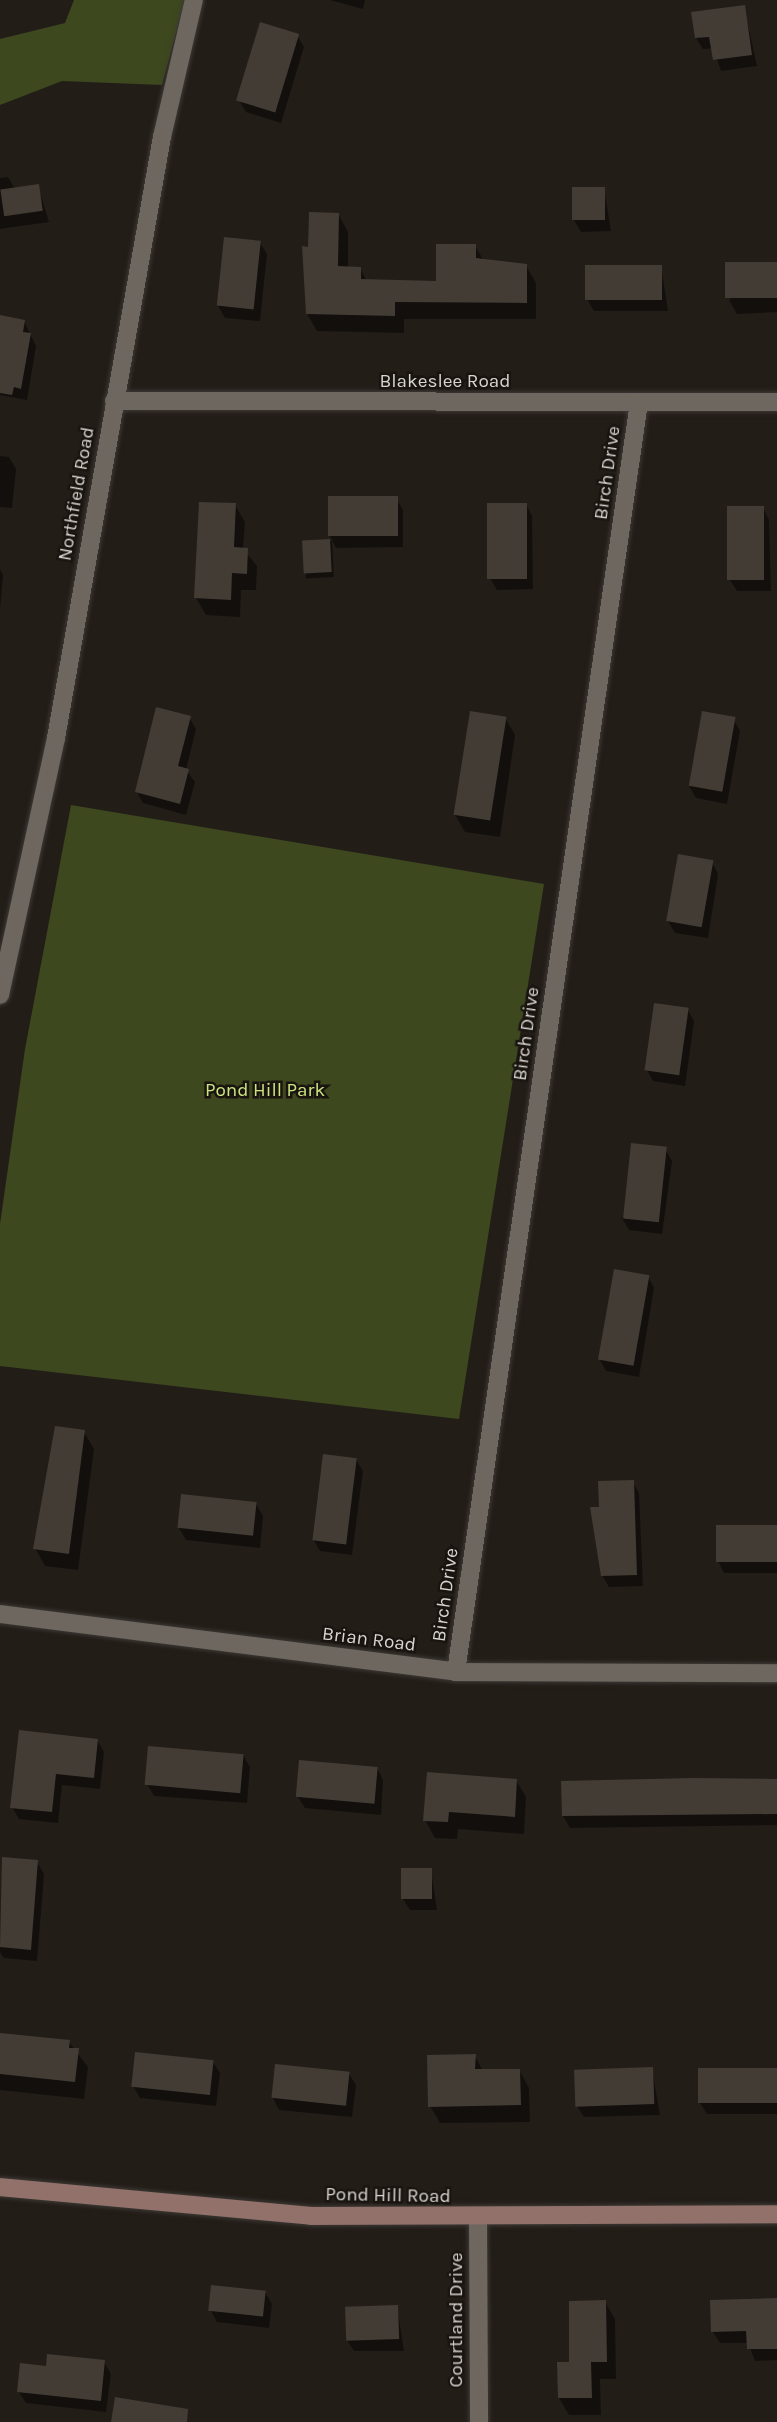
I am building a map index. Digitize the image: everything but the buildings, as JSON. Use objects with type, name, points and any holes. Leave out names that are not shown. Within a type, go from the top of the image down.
[{"type":"main road","name":"Pond Hill Road","points":[[0,2187],[312,2216],[478,2218],[777,2214]]},
{"type":"street","name":"Northfield Road","points":[[0,995],[56,738],[114,401],[194,0]]},
{"type":"street","name":"Blakeslee Road","points":[[114,401],[777,402]]},
{"type":"street","name":"Birch Drive","points":[[456,1672],[639,402]]},
{"type":"street","name":"Brian Road","points":[[0,1614],[456,1672],[777,1673]]},
{"type":"street","name":"Courtland Drive","points":[[478,2218],[478,2422]]},
{"type":"green space","points":[[74,0],[185,0],[162,85],[62,81],[0,105],[0,39],[65,23]]},
{"type":"green space","name":"Pond Hill Park","points":[[71,805],[544,884],[459,1419],[0,1366],[0,1224],[25,1049]]}]
